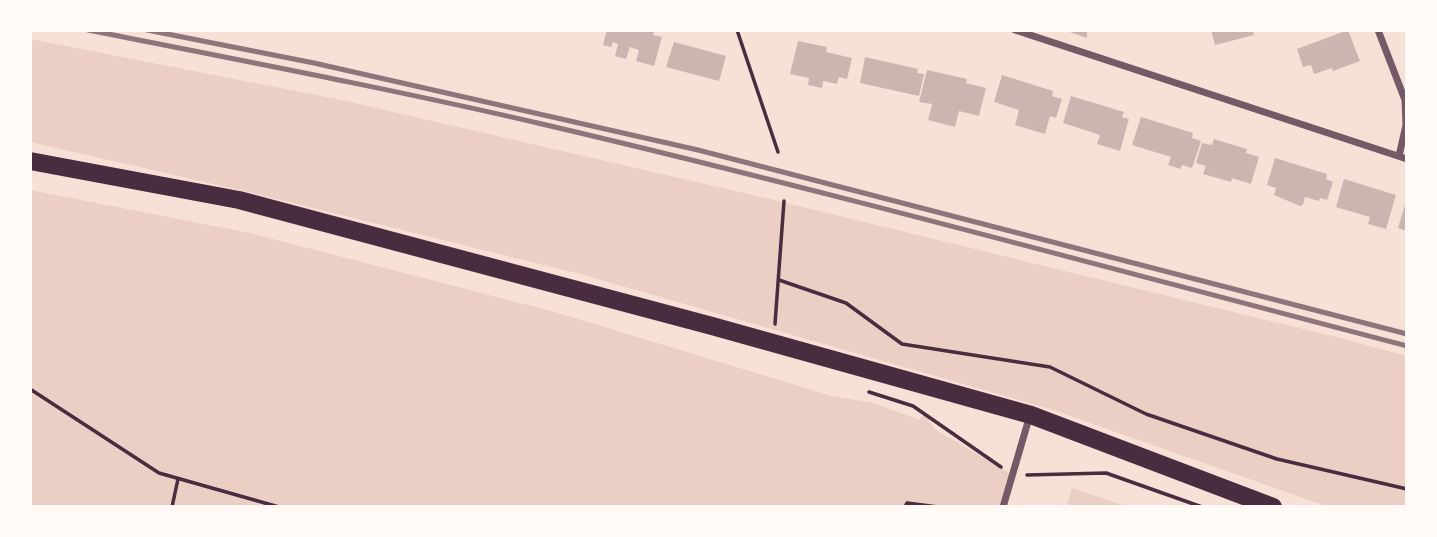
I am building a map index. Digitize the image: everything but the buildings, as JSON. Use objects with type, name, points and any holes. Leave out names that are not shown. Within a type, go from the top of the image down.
[{"type":"main road","points":[[30,161],[239,200],[1031,415],[1273,507]]},
{"type":"street","points":[[1015,30],[1403,158],[1405,100],[1378,30]]},
{"type":"street","points":[[1003,507],[1031,415]]},
{"type":"path","points":[[737,30],[778,152]]},
{"type":"path","points":[[772,344],[784,201]]},
{"type":"path","points":[[779,280],[846,303],[902,344],[1050,367],[1146,414],[1277,459],[1407,489]]},
{"type":"path","points":[[30,389],[159,474],[279,507]]},
{"type":"path","points":[[865,391],[913,405],[1013,475],[1106,473],[1202,507]]},
{"type":"path","points":[[172,507],[178,479]]},
{"type":"path","points":[[905,507],[907,503],[938,507]]},
{"type":"shaded area","points":[[30,39],[342,100],[770,199],[1407,356],[1407,507],[1329,507],[1050,409],[580,274],[244,191],[30,142]]},
{"type":"shaded area","points":[[30,190],[250,233],[555,312],[832,396],[873,403],[920,420],[923,413],[936,430],[1013,475],[1003,507],[30,507]]},
{"type":"shaded area","points":[[1072,488],[1129,507],[1067,507]]},
{"type":"railway","points":[[88,30],[429,99],[651,150],[1407,346]]},
{"type":"railway","points":[[147,30],[314,63],[698,150],[1407,334]]}]
